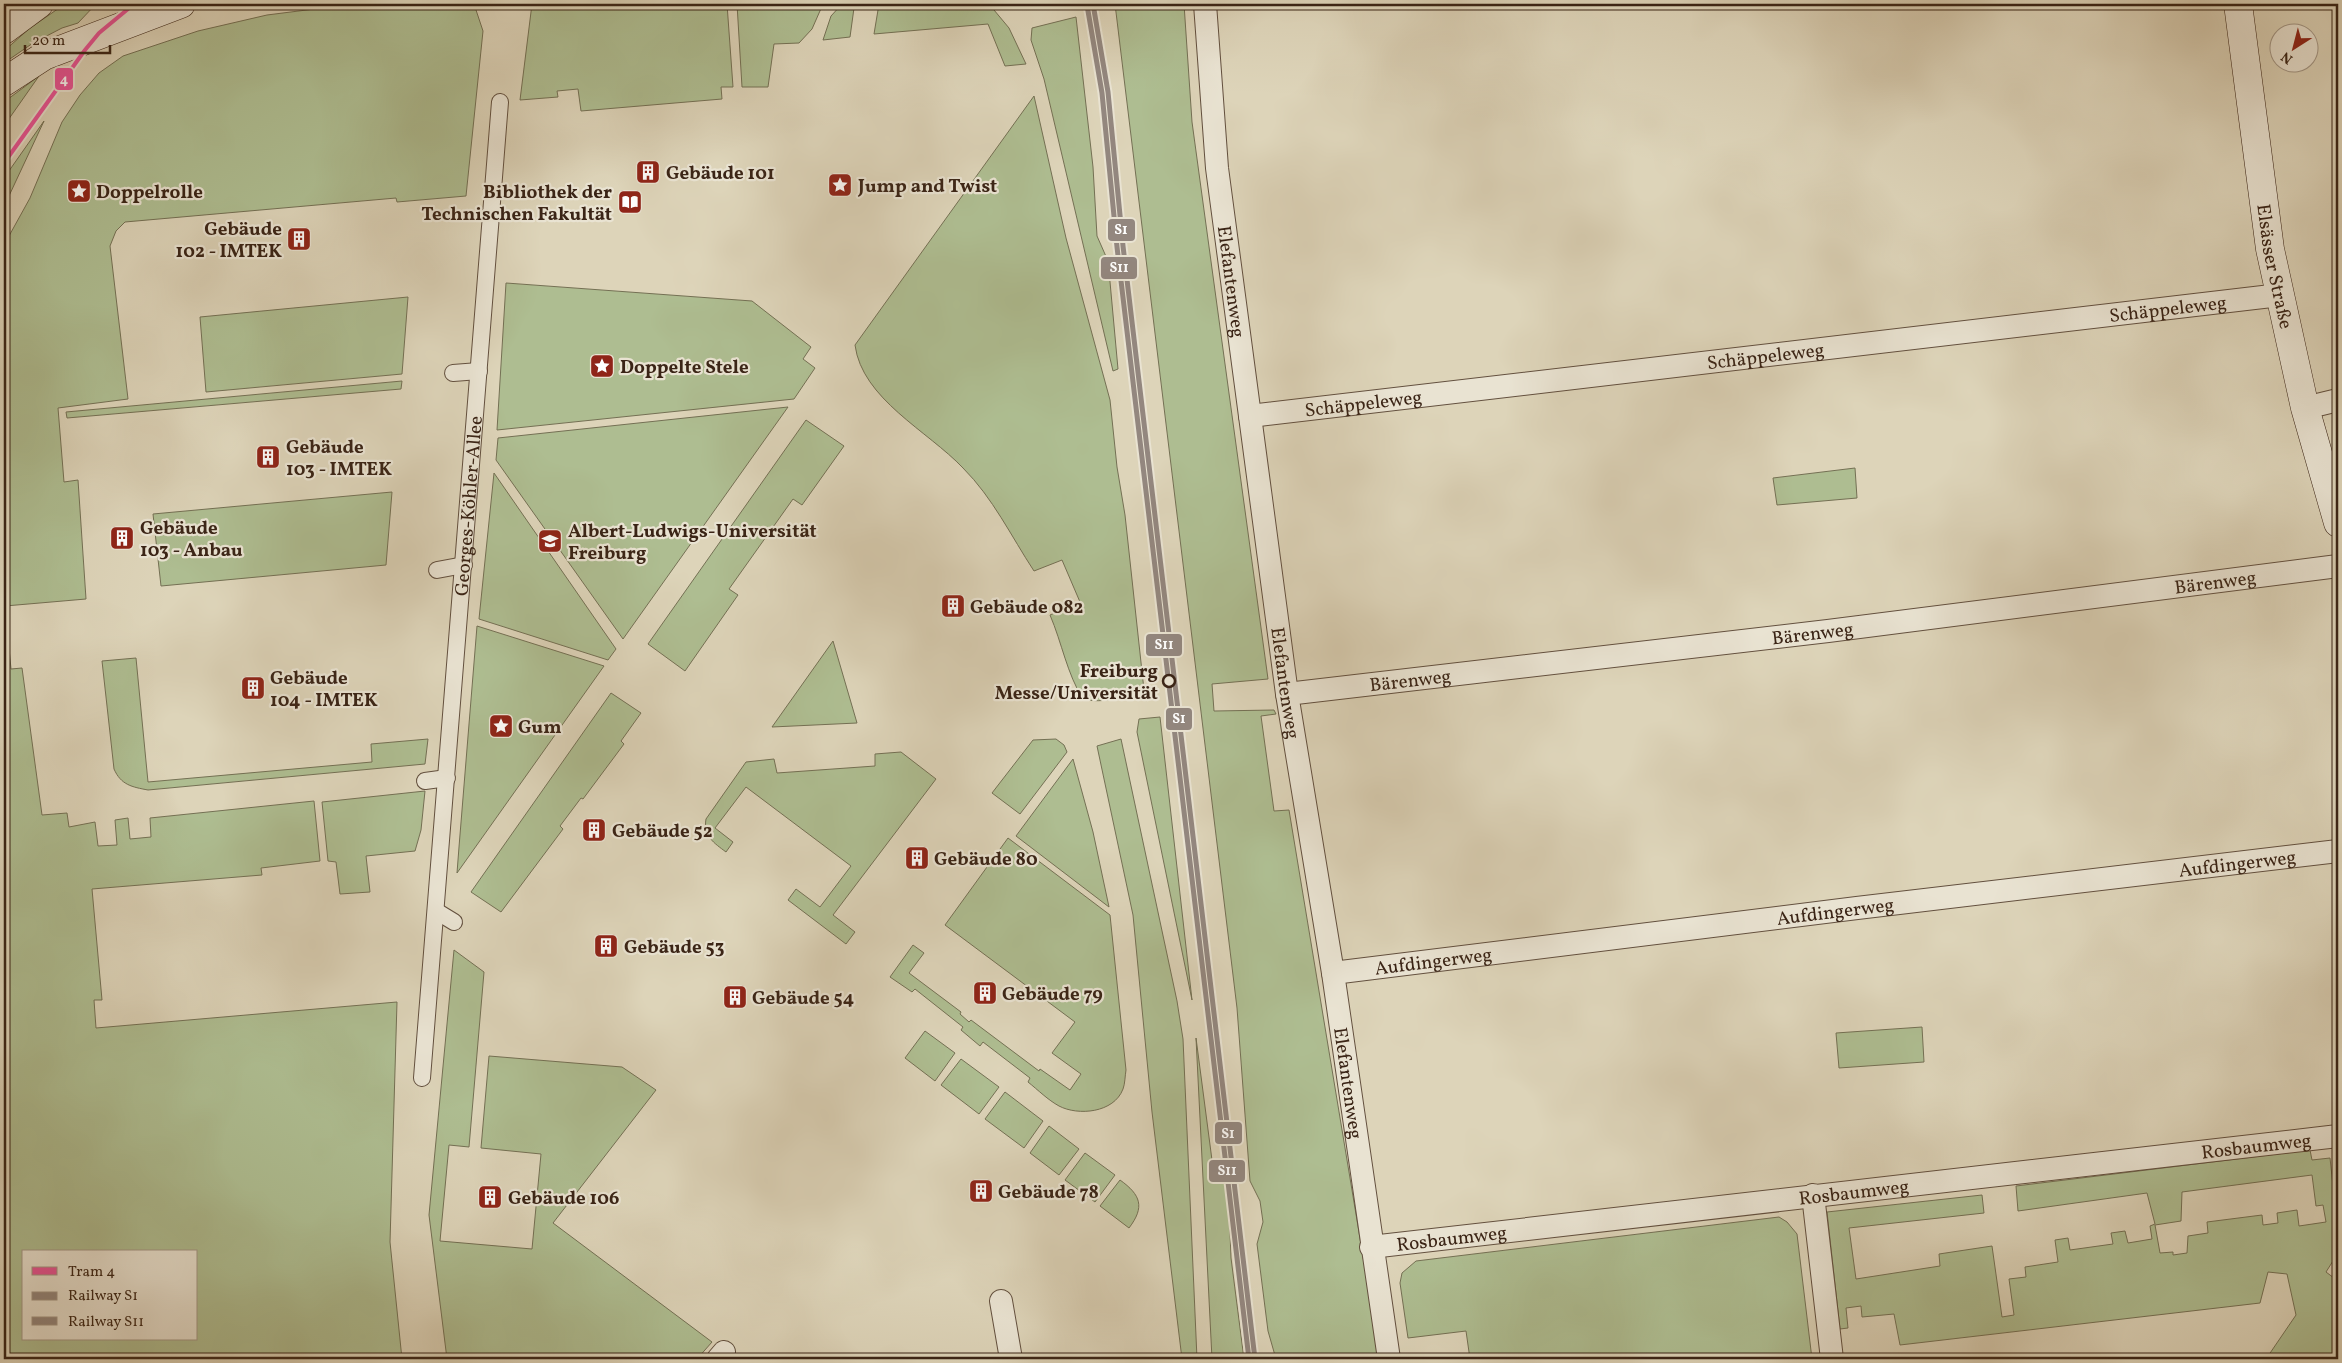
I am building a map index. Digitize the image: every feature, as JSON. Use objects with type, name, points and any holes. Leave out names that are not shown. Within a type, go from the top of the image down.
[{"type":"main road","points":[[4,30],[39,4]]},
{"type":"main road","points":[[4,82],[44,56],[181,4]]},
{"type":"main road","name":"Elsässer Straße","points":[[2238,4],[2270,249],[2305,408],[2338,523]]},
{"type":"street","name":"Elefantenweg","points":[[1205,4],[1217,168],[1287,694],[1333,974],[1371,1247],[1389,1359]]},
{"type":"street","name":"Georges-Köhler-Allee","points":[[422,1078],[500,102]]},
{"type":"street","name":"Schäppeleweg","points":[[1250,416],[2280,295]]},
{"type":"street","points":[[453,373],[479,371]]},
{"type":"street","points":[[2305,408],[2338,400]]},
{"type":"street","points":[[437,570],[464,565]]},
{"type":"street","name":"Bärenweg","points":[[1287,694],[1838,629],[2338,566]]},
{"type":"street","points":[[425,781],[447,778]]},
{"type":"street","name":"Aufdingerweg","points":[[1333,974],[1858,908],[2338,852]]},
{"type":"street","points":[[436,911],[454,922]]},
{"type":"street","name":"Rosbaumweg","points":[[1371,1247],[2338,1136]]},
{"type":"street","points":[[1812,1195],[1832,1359]]},
{"type":"street","points":[[1001,1302],[1010,1359]]},
{"type":"green space","points":[[65,4],[96,4],[78,23],[62,28],[33,43],[4,63],[4,51],[30,28]]},
{"type":"green space","points":[[354,4],[474,4],[483,31],[466,196],[397,202],[396,198],[125,222],[116,231],[110,246],[128,399],[58,408],[64,482],[78,480],[86,599],[5,606],[11,669],[22,668],[42,815],[67,813],[69,827],[95,822],[98,846],[117,845],[115,820],[128,818],[130,839],[151,837],[150,818],[314,801],[320,861],[261,868],[262,875],[92,889],[102,1000],[94,1000],[96,1028],[397,1002],[390,1242],[402,1359],[4,1359],[4,245],[30,198],[62,122],[80,95],[99,73],[123,56],[198,31],[267,15]]},
{"type":"green space","points":[[532,4],[727,4],[733,87],[721,87],[722,99],[581,111],[578,89],[557,91],[558,97],[520,100]]},
{"type":"green space","points":[[737,4],[823,4],[812,29],[799,43],[774,44],[768,87],[742,87]]},
{"type":"green space","points":[[842,4],[851,4],[854,8],[850,37],[823,40],[831,16]]},
{"type":"green space","points":[[879,4],[989,4],[1009,28],[1026,64],[1005,66],[988,24],[874,34]]},
{"type":"green space","points":[[1115,4],[1184,4],[1192,122],[1268,679],[1212,684],[1214,711],[1274,710],[1276,714],[1261,716],[1274,811],[1289,810],[1380,1359],[1276,1359],[1268,1331],[1257,1244],[1263,1222],[1260,1201],[1250,1181],[1237,1008]]},
{"type":"green space","points":[[1076,17],[1093,167],[1097,236],[1112,270],[1109,271],[1118,369],[1113,371],[1044,79],[1031,40],[1032,28]]},
{"type":"green space","points":[[39,76],[6,123],[4,127],[4,102]]},
{"type":"green space","points":[[1034,96],[1066,238],[1110,400],[1117,467],[1125,515],[1144,690],[1098,701],[1083,699],[1077,689],[1050,615],[1080,602],[1062,560],[1034,571],[993,505],[974,480],[949,454],[898,413],[870,382],[860,364],[855,345]]},
{"type":"green space","points":[[44,121],[8,198],[4,205],[4,178]]},
{"type":"green space","points":[[506,283],[752,301],[811,347],[803,359],[815,368],[794,399],[497,430]]},
{"type":"green space","points":[[408,297],[402,374],[206,392],[200,317]]},
{"type":"green space","points":[[402,381],[401,389],[67,418],[66,412]]},
{"type":"green space","points":[[788,407],[623,639],[496,460],[498,438]]},
{"type":"green space","points":[[806,420],[844,446],[802,505],[793,499],[729,589],[738,595],[685,671],[648,644]]},
{"type":"green space","points":[[1855,468],[1857,498],[1777,505],[1773,478]]},
{"type":"green space","points":[[494,473],[616,649],[608,660],[479,619]]},
{"type":"green space","points":[[392,492],[386,565],[161,586],[153,514]]},
{"type":"green space","points":[[477,626],[604,666],[457,873],[459,847]]},
{"type":"green space","points":[[833,641],[857,723],[772,727]]},
{"type":"green space","points":[[136,658],[148,782],[372,762],[371,744],[428,739],[425,764],[148,790],[132,786],[120,779],[114,769],[102,661]]},
{"type":"green space","points":[[611,693],[641,713],[621,741],[624,744],[583,799],[581,798],[560,826],[563,829],[501,912],[471,892]]},
{"type":"green space","points":[[1160,717],[1192,1000],[1137,732],[1139,719]]},
{"type":"green space","points":[[1056,739],[1064,745],[1067,752],[1020,814],[992,793],[1033,740]]},
{"type":"green space","points":[[1121,739],[1177,1001],[1183,1039],[1197,1359],[1182,1359],[1152,1112],[1133,915],[1097,746]]},
{"type":"green space","points":[[901,752],[936,779],[833,915],[855,932],[846,944],[788,900],[796,889],[820,907],[851,866],[746,787],[715,828],[733,842],[726,852],[708,835],[706,819],[746,762],[774,759],[777,773],[875,766],[875,754]]},
{"type":"green space","points":[[1073,759],[1093,832],[1109,907],[1016,836]]},
{"type":"green space","points":[[425,791],[421,830],[415,851],[366,856],[370,892],[340,894],[336,862],[328,861],[322,802]]},
{"type":"green space","points":[[1008,838],[1110,915],[1126,1070],[1124,1087],[1118,1097],[1104,1108],[1076,1111],[1055,1104],[1028,1082],[1030,1078],[983,1042],[980,1046],[961,1030],[963,1027],[915,989],[912,992],[890,977],[913,945],[924,953],[909,973],[961,1012],[960,1014],[969,1022],[971,1020],[1039,1071],[1040,1069],[1070,1090],[1081,1074],[1052,1053],[1075,1022],[945,925]]},
{"type":"green space","points":[[454,950],[484,972],[469,1147],[449,1145],[440,1241],[532,1249],[541,1154],[481,1148],[489,1056],[622,1067],[656,1090],[553,1223],[712,1342],[697,1359],[447,1359],[429,1215]]},
{"type":"green space","points":[[1922,1027],[1924,1062],[1839,1068],[1836,1033]]},
{"type":"green space","points":[[925,1031],[955,1053],[935,1081],[905,1058]]},
{"type":"green space","points":[[1196,1038],[1215,1183],[1228,1182],[1231,1258],[1244,1359],[1212,1359]]},
{"type":"green space","points":[[961,1059],[999,1087],[979,1114],[941,1085]]},
{"type":"green space","points":[[1005,1092],[1043,1121],[1024,1148],[985,1119]]},
{"type":"green space","points":[[1049,1126],[1079,1149],[1059,1175],[1030,1153]]},
{"type":"green space","points":[[2310,1150],[2312,1160],[2330,1158],[2333,1186],[2338,1185],[2338,1253],[2326,1272],[2338,1281],[2338,1359],[2266,1359],[2296,1315],[2287,1274],[2268,1272],[2260,1303],[1900,1345],[1894,1314],[1862,1317],[1861,1306],[1846,1308],[1848,1328],[1840,1329],[1827,1212],[1982,1195],[1984,1213],[1849,1228],[1856,1279],[1940,1266],[1939,1254],[1992,1246],[2002,1317],[2014,1315],[2009,1279],[2026,1277],[2025,1267],[2058,1262],[2055,1240],[2068,1238],[2070,1250],[2113,1244],[2111,1233],[2125,1231],[2128,1243],[2152,1239],[2150,1226],[2155,1224],[2147,1193],[2018,1211],[2016,1186]],"holes":[[[2312,1175],[2316,1206],[2323,1205],[2326,1222],[2299,1226],[2297,1210],[2277,1213],[2278,1223],[2263,1225],[2262,1215],[2207,1222],[2208,1233],[2188,1236],[2187,1253],[2173,1255],[2173,1252],[2160,1253],[2155,1225],[2181,1221],[2182,1192]]]},
{"type":"green space","points":[[1085,1153],[1115,1175],[1095,1202],[1065,1180]]},
{"type":"green space","points":[[1120,1180],[1133,1191],[1138,1202],[1137,1214],[1129,1228],[1100,1206]]},
{"type":"green space","points":[[1779,1217],[1787,1222],[1797,1234],[1812,1359],[1470,1359],[1466,1331],[1408,1338],[1400,1283],[1402,1273],[1416,1261]]},
{"type":"tram line","name":"4","points":[[4,163],[85,50],[99,33],[134,4]]},
{"type":"rail line","name":"S1","points":[[1093,4],[1108,92],[1123,246],[1255,1359]]},
{"type":"rail line","name":"S11","points":[[1087,5],[1102,93],[1117,247],[1249,1359]]},
{"type":"place","name":"Gebäude 101","points":[[648,172]]},
{"type":"place","name":"Jump and Twist","points":[[840,185]]},
{"type":"place","name":"Doppelrolle","points":[[79,191]]},
{"type":"place","name":"Bibliothek der Technischen Fakultät","points":[[630,202]]},
{"type":"place","name":"Gebäude 102 - IMTEK","points":[[299,239]]},
{"type":"place","name":"Doppelte Stele","points":[[602,366]]},
{"type":"place","name":"Gebäude 103 - IMTEK","points":[[268,457]]},
{"type":"place","name":"Gebäude 103 - Anbau","points":[[122,538]]},
{"type":"place","name":"Albert-Ludwigs-Universität Freiburg","points":[[550,541]]},
{"type":"place","name":"Gebäude 082","points":[[953,606]]},
{"type":"place","name":"Freiburg Messe/Universität","points":[[1169,681]]},
{"type":"place","name":"Gebäude 104 - IMTEK","points":[[253,688]]},
{"type":"place","name":"Gum","points":[[501,726]]},
{"type":"place","name":"Gebäude 52","points":[[594,830]]},
{"type":"place","name":"Gebäude 80","points":[[917,858]]},
{"type":"place","name":"Gebäude 53","points":[[606,946]]},
{"type":"place","name":"Gebäude 79","points":[[985,993]]},
{"type":"place","name":"Gebäude 54","points":[[735,997]]},
{"type":"place","name":"Gebäude 78","points":[[981,1191]]},
{"type":"place","name":"Gebäude 106","points":[[490,1197]]}]
